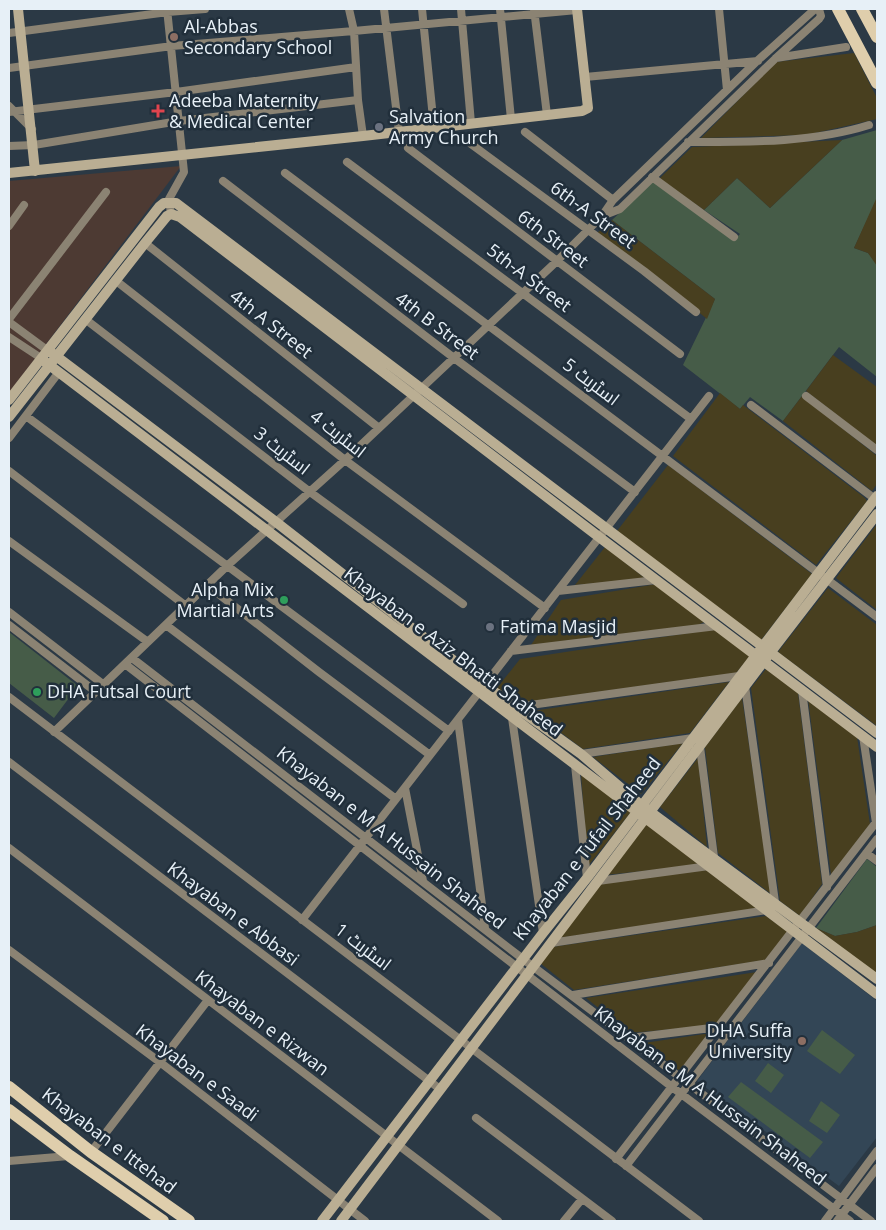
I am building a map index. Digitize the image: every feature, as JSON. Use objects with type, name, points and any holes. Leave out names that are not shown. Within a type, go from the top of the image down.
[{"type":"main road","points":[[838,9],[877,83]]},
{"type":"main road","points":[[862,9],[877,38]]},
{"type":"main road","name":"Khayaban e Ittehad","points":[[9,1087],[91,1152],[189,1221]]},
{"type":"main road","name":"Khayaban e Ittehad","points":[[9,1110],[70,1156],[163,1221]]},
{"type":"street","points":[[18,9],[36,171]]},
{"type":"street","points":[[9,33],[167,10],[205,9]]},
{"type":"street","points":[[350,9],[354,31],[358,100],[363,136]]},
{"type":"street","points":[[384,9],[399,132]]},
{"type":"street","points":[[422,9],[434,128]]},
{"type":"street","points":[[461,9],[471,123]]},
{"type":"street","points":[[9,68],[25,64],[172,46],[424,25],[462,21],[501,13],[577,9],[588,108],[582,111],[363,136],[183,153],[36,171],[9,172]]},
{"type":"street","points":[[719,9],[727,90]]},
{"type":"street","points":[[54,732],[228,565],[345,460],[557,261],[602,216],[613,200],[757,61],[815,9]]},
{"type":"street","points":[[602,216],[620,209],[688,142],[819,19],[821,16],[819,9]]},
{"type":"street","points":[[167,10],[184,172],[169,199],[418,392],[600,538],[717,626],[763,653],[802,690],[877,747]]},
{"type":"street","points":[[535,11],[547,115]]},
{"type":"street","points":[[501,13],[511,119]]},
{"type":"street","points":[[585,77],[724,65],[846,47]]},
{"type":"street","points":[[10,110],[30,110],[356,68]]},
{"type":"street","points":[[9,146],[34,145],[179,122],[358,100]]},
{"type":"street","points":[[10,110],[32,130]]},
{"type":"street","points":[[688,142],[808,138],[846,132],[869,124]]},
{"type":"street","points":[[525,132],[613,200]]},
{"type":"street","name":"6th-A Street","points":[[471,144],[644,270],[696,312]]},
{"type":"street","name":"6th Street","points":[[408,148],[680,354]]},
{"type":"street","name":"5th-A Street","points":[[347,162],[692,419]]},
{"type":"street","name":"اسٹریٹ 5","points":[[285,173],[877,617]]},
{"type":"street","points":[[652,177],[734,237]]},
{"type":"street","name":"4th B Street","points":[[223,181],[454,358],[635,492]]},
{"type":"street","points":[[9,321],[106,192]]},
{"type":"street","points":[[171,214],[172,202]]},
{"type":"street","points":[[9,417],[48,357],[159,207],[172,202]]},
{"type":"street","points":[[9,226],[24,204]]},
{"type":"street","points":[[9,400],[85,319],[167,216],[171,214]]},
{"type":"street","points":[[171,214],[180,217],[606,529],[763,653],[877,733]]},
{"type":"street","name":"4th A Street","points":[[145,243],[379,428]]},
{"type":"street","name":"اسٹریٹ 4","points":[[115,280],[345,460],[545,608]]},
{"type":"street","name":"اسٹریٹ 3","points":[[85,319],[310,492],[463,604]]},
{"type":"street","name":"Khayaban e Aziz Bhatti Shaheed","points":[[9,321],[48,357],[276,522],[482,688],[512,718],[575,765],[649,815],[711,862],[767,910],[877,994]]},
{"type":"street","name":"Khayaban e Aziz Bhatti Shaheed","points":[[9,336],[48,357],[59,372],[268,530],[482,688],[516,707],[581,754],[639,808]]},
{"type":"street","points":[[9,438],[59,372]]},
{"type":"street","points":[[302,920],[709,396]]},
{"type":"street","points":[[806,396],[877,450]]},
{"type":"street","points":[[751,405],[876,498]]},
{"type":"street","points":[[26,416],[449,731]]},
{"type":"street","points":[[9,471],[186,606]]},
{"type":"street","name":"Khayaban e Tufail Shaheed","points":[[322,1221],[543,932],[587,878],[739,676],[763,653],[823,575],[876,498]]},
{"type":"street","name":"Khayaban e Tufail Shaheed","points":[[823,575],[877,514]]},
{"type":"street","points":[[9,541],[148,642]]},
{"type":"street","points":[[558,591],[656,580]]},
{"type":"street","points":[[208,585],[318,672],[430,755]]},
{"type":"street","points":[[9,612],[104,685]]},
{"type":"street","points":[[9,625],[96,692]]},
{"type":"street","points":[[166,625],[396,799]]},
{"type":"street","points":[[511,651],[717,626]]},
{"type":"street","name":"Khayaban e Tufail Shaheed","points":[[341,1221],[700,747],[745,686],[763,653]]},
{"type":"street","name":"Khayaban e M A Hussain Shaheed","points":[[132,658],[485,928],[520,963]]},
{"type":"street","name":"Khayaban e M A Hussain Shaheed","points":[[125,664],[360,845],[520,963],[573,996],[871,1221]]},
{"type":"street","points":[[516,707],[739,676]]},
{"type":"street","points":[[745,686],[775,902]]},
{"type":"street","points":[[802,690],[827,887]]},
{"type":"street","name":"اسٹریٹ 1","points":[[9,697],[470,1049],[699,1221]]},
{"type":"street","points":[[512,718],[543,932]]},
{"type":"street","points":[[458,720],[485,928]]},
{"type":"street","points":[[616,1159],[877,822],[863,736]]},
{"type":"street","points":[[581,754],[693,738]]},
{"type":"street","points":[[598,881],[711,862],[700,747]]},
{"type":"street","name":"Khayaban e Abbasi","points":[[9,762],[441,1088]]},
{"type":"street","points":[[575,765],[587,878]]},
{"type":"street","points":[[405,788],[423,881]]},
{"type":"street","points":[[626,1166],[877,839]]},
{"type":"street","name":"Khayaban e Rizwan","points":[[9,848],[498,1221]]},
{"type":"street","points":[[866,853],[877,861]]},
{"type":"street","name":"Khayaban e Aziz Bhatti Shaheed","points":[[711,862],[775,902],[877,979]]},
{"type":"street","points":[[551,943],[767,910]]},
{"type":"street","name":"Khayaban e Saadi","points":[[9,950],[161,1063],[366,1221]]},
{"type":"street","points":[[573,996],[769,963]]},
{"type":"street","name":"Khayaban e M A Hussain Shaheed","points":[[530,970],[672,1087],[833,1209],[839,1218],[850,1221]]},
{"type":"street","points":[[91,1152],[208,1000]]},
{"type":"street","points":[[630,1038],[718,1027]]},
{"type":"street","points":[[476,1118],[612,1221]]},
{"type":"street","points":[[824,1221],[877,1151]]},
{"type":"street","points":[[9,1161],[70,1156]]},
{"type":"street","points":[[839,1218],[877,1168]]},
{"type":"street","points":[[564,1221],[582,1199]]},
{"type":"shaded area","points":[[181,166],[9,393],[9,181]]},
{"type":"shaded area","name":"DHA Suffa University","points":[[802,943],[877,1001],[877,1137],[839,1186],[697,1081]]},
{"type":"green space","points":[[877,130],[877,199],[854,248],[868,253],[877,263],[877,377],[839,347],[783,421],[750,397],[740,409],[683,365],[715,299],[612,220],[654,181],[735,239],[740,234],[704,210],[737,178],[770,208],[842,140]]},
{"type":"green space","points":[[9,632],[78,686],[54,718],[9,683]]},
{"type":"green space","points":[[867,859],[877,867],[877,925],[857,932],[835,936],[816,928]]},
{"type":"green space","points":[[822,1030],[855,1055],[840,1074],[807,1051]]},
{"type":"green space","points":[[768,1063],[784,1075],[771,1093],[755,1081]]},
{"type":"green space","points":[[741,1082],[823,1142],[810,1158],[728,1097]]},
{"type":"green space","points":[[821,1101],[840,1115],[827,1133],[809,1121]]},
{"type":"sand","points":[[854,53],[877,98],[877,119],[806,135],[701,138],[776,62]]},
{"type":"sand","points":[[842,140],[770,208],[737,178],[704,210],[659,179],[692,147]]},
{"type":"sand","points":[[876,199],[877,266],[868,253],[854,248]]},
{"type":"sand","points":[[612,220],[715,299],[707,319],[652,274],[597,233]]},
{"type":"sand","points":[[833,355],[877,387],[877,446],[806,391]]},
{"type":"sand","points":[[720,393],[740,409],[743,405],[867,501],[816,565],[673,456]]},
{"type":"sand","points":[[802,396],[877,456],[877,484],[872,491],[783,421]]},
{"type":"sand","points":[[668,465],[812,574],[761,640],[617,531]]},
{"type":"sand","points":[[877,524],[877,610],[836,578]]},
{"type":"sand","points":[[605,547],[646,579],[575,585]]},
{"type":"sand","points":[[657,584],[704,622],[698,625],[531,645],[561,600]]},
{"type":"sand","points":[[828,588],[877,625],[877,726],[778,652]]},
{"type":"sand","points":[[715,629],[750,656],[736,673],[518,703],[497,688],[520,659]]},
{"type":"sand","points":[[766,669],[798,693],[822,884],[800,916],[780,901],[751,688]]},
{"type":"sand","points":[[729,682],[690,733],[583,749],[532,711]]},
{"type":"sand","points":[[742,698],[771,894],[718,853],[705,747]]},
{"type":"sand","points":[[808,699],[857,737],[870,824],[831,875]]},
{"type":"sand","points":[[683,743],[641,794],[593,757]]},
{"type":"sand","points":[[698,758],[707,847],[660,807]]},
{"type":"sand","points":[[581,774],[631,812],[588,866]]},
{"type":"sand","points":[[646,823],[701,865],[605,875]]},
{"type":"sand","points":[[706,870],[759,909],[559,938],[600,883]]},
{"type":"sand","points":[[766,916],[788,932],[765,960],[574,990],[540,963],[552,947]]},
{"type":"sand","points":[[877,925],[877,974],[816,928],[835,936],[857,932]]},
{"type":"sand","points":[[757,972],[717,1025],[630,1033],[586,998]]},
{"type":"sand","points":[[711,1033],[681,1072],[644,1043]]},
{"type":"place","name":"Al-Abbas Secondary School","points":[[174,37]]},
{"type":"place","name":"Adeeba Maternity & Medical Center","points":[[158,111]]},
{"type":"place","name":"Salvation Army Church","points":[[379,127]]},
{"type":"place","name":"Alpha Mix Martial Arts","points":[[284,600]]},
{"type":"place","name":"Fatima Masjid","points":[[490,627]]},
{"type":"place","name":"DHA Futsal Court","points":[[37,692]]},
{"type":"place","name":"DHA Suffa University","points":[[802,1041]]}]
